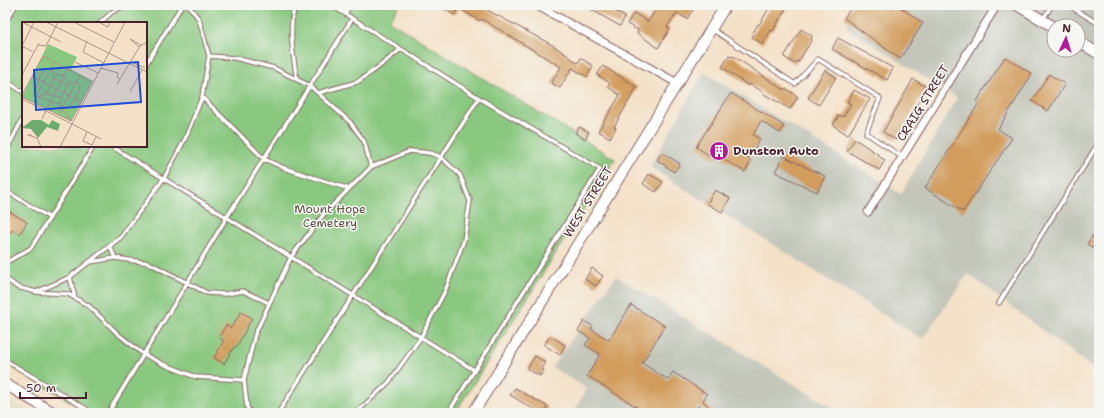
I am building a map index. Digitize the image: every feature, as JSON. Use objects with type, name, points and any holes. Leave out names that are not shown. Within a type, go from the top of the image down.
[{"type":"main road","name":"WEST STREET","points":[[473,413],[726,5]]},
{"type":"main road","points":[[1017,5],[1046,22]]},
{"type":"main road","points":[[1086,46],[1099,54]]},
{"type":"main road","points":[[5,384],[54,413]]},
{"type":"street","points":[[536,5],[677,83]]},
{"type":"street","name":"CRAIG STREET","points":[[868,212],[997,5]]},
{"type":"lane","points":[[5,22],[16,5]]},
{"type":"lane","points":[[101,22],[112,12],[126,5]]},
{"type":"lane","points":[[147,62],[182,5]]},
{"type":"lane","points":[[36,292],[70,277],[121,237],[164,178],[185,140],[202,97],[210,56],[199,19],[188,5]]},
{"type":"lane","points":[[295,5],[292,18],[292,49],[297,80]]},
{"type":"lane","points":[[331,5],[479,98],[600,169],[448,413]]},
{"type":"lane","points":[[345,14],[350,5]]},
{"type":"lane","points":[[1043,20],[1052,5]]},
{"type":"lane","points":[[1068,5],[1099,24]]},
{"type":"lane","points":[[108,413],[186,283],[352,18]]},
{"type":"lane","points":[[711,28],[795,84],[818,58],[880,98],[866,134],[902,157]]},
{"type":"lane","points":[[318,93],[357,82],[376,69],[400,49]]},
{"type":"lane","points":[[210,56],[235,58],[274,68],[310,86],[350,122],[364,141],[371,167]]},
{"type":"lane","points":[[5,80],[22,91]]},
{"type":"lane","points":[[202,97],[264,159],[284,168],[349,189]]},
{"type":"lane","points":[[278,413],[479,98]]},
{"type":"lane","points":[[5,153],[22,120]]},
{"type":"lane","points":[[999,303],[1099,142]]},
{"type":"lane","points":[[5,257],[7,262],[32,248],[93,147]]},
{"type":"lane","points":[[113,147],[474,370]]},
{"type":"lane","points":[[250,413],[247,407],[244,380],[255,334],[291,257],[324,214],[371,167],[410,151],[430,153],[441,157],[460,175],[470,201],[464,240],[445,292],[421,338],[389,382],[356,413]]},
{"type":"lane","points":[[5,190],[50,218]]},
{"type":"lane","points":[[110,246],[115,258]]},
{"type":"lane","points":[[89,262],[115,258],[149,264],[207,293],[225,294],[243,291],[269,303]]},
{"type":"lane","points":[[70,277],[75,298]]},
{"type":"lane","points":[[5,278],[17,286],[36,292],[68,294],[89,306],[118,334],[143,354],[163,364],[196,377],[244,380]]},
{"type":"lane","points":[[5,360],[94,413]]},
{"type":"shaded area","points":[[860,5],[1099,5],[1099,373],[968,274],[922,339],[650,167],[704,72],[901,194],[957,98],[846,27]]},
{"type":"shaded area","points":[[616,276],[841,413],[573,413],[587,389],[552,367]]},
{"type":"shaded area","points":[[5,398],[30,413],[5,413]]},
{"type":"green space","name":"Mount Hope Cemetery","points":[[5,5],[399,5],[389,21],[615,159],[455,413],[89,413],[5,363]]},
{"type":"building","points":[[438,5],[478,5],[554,46],[578,63],[581,58],[593,66],[587,77],[572,68],[560,88],[551,83],[561,67],[482,19],[480,21],[459,8],[454,15]]},
{"type":"building","points":[[583,5],[610,5],[609,7],[625,17],[620,26]]},
{"type":"building","points":[[658,5],[696,5],[687,19],[677,13],[667,27],[670,29],[658,48],[637,33],[638,30],[627,24],[634,13],[648,22]]},
{"type":"building","points":[[771,5],[788,5],[773,31],[771,30],[762,44],[752,37],[758,24],[759,25]]},
{"type":"building","points":[[853,5],[897,5],[923,23],[900,59],[844,18]]},
{"type":"building","points":[[801,29],[812,36],[812,40],[798,62],[797,61],[795,64],[784,57]]},
{"type":"building","points":[[838,38],[893,68],[887,80],[832,49]]},
{"type":"building","points":[[729,56],[733,56],[783,89],[787,89],[798,97],[790,109],[762,93],[763,92],[750,84],[749,86],[722,67]]},
{"type":"building","points":[[1005,57],[1032,74],[998,129],[1012,138],[963,212],[925,188],[979,103],[977,101]]},
{"type":"building","points":[[603,66],[637,87],[614,127],[616,128],[610,138],[598,131],[620,95],[608,87],[610,83],[597,75]]},
{"type":"building","points":[[825,70],[836,77],[819,105],[808,98]]},
{"type":"building","points":[[1049,74],[1065,84],[1048,111],[1032,101]]},
{"type":"building","points":[[913,79],[927,87],[896,140],[883,132]]},
{"type":"building","points":[[854,90],[870,99],[848,135],[833,125],[839,115],[843,117],[851,104],[847,102]]},
{"type":"building","points":[[731,93],[784,126],[780,133],[761,121],[753,135],[760,139],[748,159],[751,161],[745,172],[717,155],[715,159],[696,147]]},
{"type":"building","points":[[579,127],[589,132],[585,139],[575,133]]},
{"type":"building","points":[[855,139],[885,160],[879,170],[847,151]]},
{"type":"building","points":[[662,152],[680,164],[674,172],[657,160]]},
{"type":"building","points":[[783,156],[825,176],[817,192],[775,172]]},
{"type":"building","points":[[649,174],[663,182],[656,192],[643,184]]},
{"type":"building","points":[[715,190],[730,198],[722,212],[707,204]]},
{"type":"building","points":[[5,209],[27,222],[20,234],[13,230],[10,233],[5,230]]},
{"type":"building","points":[[1099,226],[1099,252],[1087,244]]},
{"type":"building","points":[[592,268],[603,276],[596,286],[585,279]]},
{"type":"building","points":[[631,305],[665,326],[642,363],[668,380],[673,372],[707,394],[703,401],[715,413],[710,413],[698,406],[695,413],[637,413],[640,409],[587,376],[600,354],[585,345],[590,338],[578,331],[584,321],[593,326],[591,329],[609,340]]},
{"type":"building","points":[[241,312],[252,318],[237,346],[233,348],[224,364],[214,358],[223,342],[223,340],[219,337],[226,325],[231,328]]},
{"type":"building","points":[[550,336],[565,345],[560,355],[544,345]]},
{"type":"building","points":[[535,356],[545,362],[541,369],[544,370],[540,376],[527,369]]},
{"type":"building","points":[[515,388],[548,407],[544,413],[540,413],[510,395]]},
{"type":"place","name":"Dunston Auto","points":[[719,151]]}]
